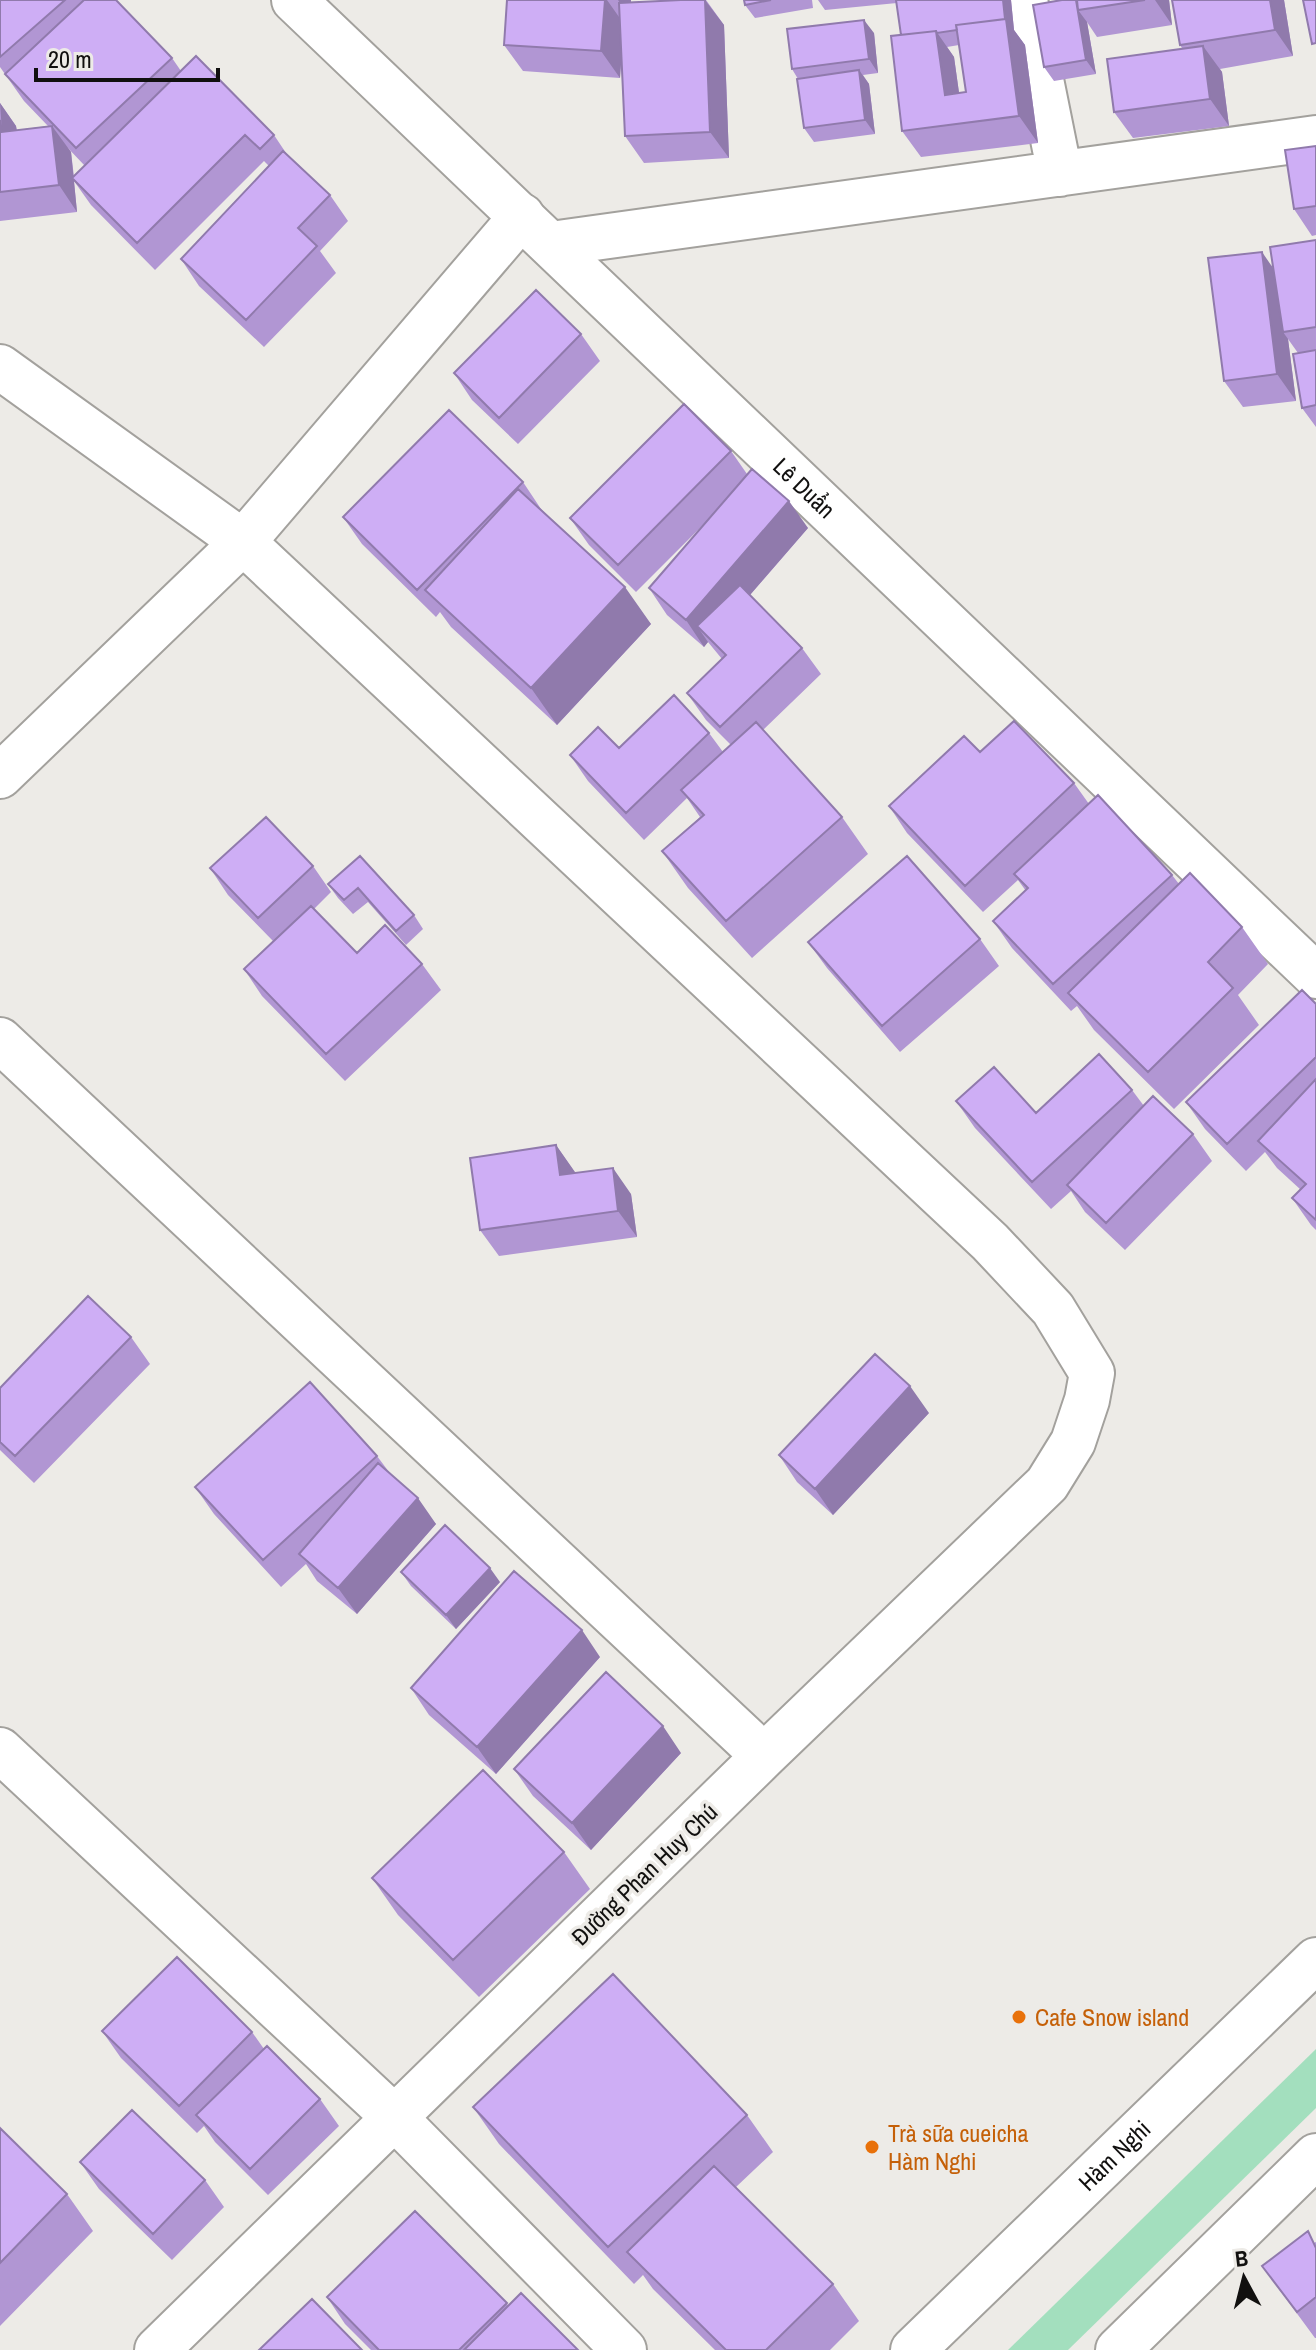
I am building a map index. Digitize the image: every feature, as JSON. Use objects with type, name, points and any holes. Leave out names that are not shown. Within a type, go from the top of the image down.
[{"type":"street","name":"Lê Duẩn","points":[[294,0],[1316,976]]},
{"type":"street","points":[[1025,0],[1060,174]]},
{"type":"street","points":[[0,776],[243,542],[536,230],[1060,174],[1316,138]]},
{"type":"street","points":[[0,367],[243,542]]},
{"type":"street","name":"Đường Phan Huy Chú","points":[[157,2350],[764,1756],[1047,1484],[1073,1442],[1092,1373],[1053,1309],[990,1242],[243,542]]},
{"type":"street","points":[[0,1040],[764,1756]]},
{"type":"street","points":[[0,1750],[395,2118],[624,2350]]},
{"type":"street","name":"Hàm Nghi","points":[[913,2350],[1316,1960]]},
{"type":"street","points":[[1118,2350],[1316,2156]]},
{"type":"green space","points":[[1316,2049],[1316,2108],[1068,2350],[1008,2350]]},
{"type":"building","points":[[0,0],[65,0],[0,57]]},
{"type":"building","points":[[84,0],[116,0],[172,58],[76,148],[5,74]]},
{"type":"building","points":[[507,0],[605,0],[601,51],[504,45]]},
{"type":"building","points":[[705,0],[710,132],[625,136],[619,3]]},
{"type":"building","points":[[744,0],[771,0],[745,5]]},
{"type":"building","points":[[896,0],[1003,0],[1005,19],[956,25],[957,30],[901,35]]},
{"type":"building","points":[[1076,0],[1086,60],[1044,67],[1033,5]]},
{"type":"building","points":[[1077,0],[1145,0],[1078,10]]},
{"type":"building","points":[[1172,0],[1270,0],[1275,30],[1180,45]]},
{"type":"building","points":[[1303,0],[1316,0],[1316,43],[1312,44]]},
{"type":"building","points":[[1006,19],[1019,116],[902,131],[891,36],[936,31],[945,95],[966,92],[956,25]]},
{"type":"building","points":[[864,20],[869,59],[792,69],[787,29]]},
{"type":"building","points":[[1203,46],[1210,99],[1114,112],[1107,59]]},
{"type":"building","points":[[196,56],[274,135],[260,149],[245,135],[137,243],[72,178]]},
{"type":"building","points":[[859,70],[865,120],[804,128],[797,79]]},
{"type":"building","points":[[0,120],[2,132],[52,126],[59,185],[0,192]]},
{"type":"building","points":[[1316,146],[1316,206],[1294,209],[1285,150]]},
{"type":"building","points":[[283,151],[330,195],[298,228],[317,246],[246,320],[181,259]]},
{"type":"building","points":[[1316,240],[1316,327],[1283,332],[1270,247]]},
{"type":"building","points":[[1262,252],[1277,374],[1224,381],[1208,258]]},
{"type":"building","points":[[536,290],[581,334],[499,418],[454,373]]},
{"type":"building","points":[[1316,350],[1316,405],[1302,408],[1293,354]]},
{"type":"building","points":[[684,404],[731,451],[618,565],[570,518]]},
{"type":"building","points":[[449,410],[523,482],[417,590],[343,517]]},
{"type":"building","points":[[752,469],[789,501],[686,620],[649,588]]},
{"type":"building","points":[[518,489],[625,587],[531,688],[425,590]]},
{"type":"building","points":[[740,585],[802,648],[720,727],[687,693],[726,655],[697,626]]},
{"type":"building","points":[[674,695],[709,733],[626,813],[570,755],[598,727],[619,748]]},
{"type":"building","points":[[1014,721],[1074,783],[965,886],[889,806],[964,736],[980,752]]},
{"type":"building","points":[[756,722],[842,817],[726,921],[662,851],[704,815],[681,790]]},
{"type":"building","points":[[1098,795],[1172,875],[1053,984],[993,921],[1028,888],[1014,874]]},
{"type":"building","points":[[266,817],[313,866],[258,918],[210,868]]},
{"type":"building","points":[[360,856],[414,915],[396,931],[358,888],[344,900],[328,884]]},
{"type":"building","points":[[907,856],[980,939],[882,1026],[808,942]]},
{"type":"building","points":[[1190,873],[1242,927],[1208,962],[1233,988],[1148,1072],[1068,993]]},
{"type":"building","points":[[311,906],[357,953],[385,925],[422,964],[326,1054],[244,969]]},
{"type":"building","points":[[1302,990],[1316,1004],[1316,1057],[1227,1144],[1186,1102]]},
{"type":"building","points":[[1099,1054],[1132,1090],[1032,1182],[956,1101],[994,1067],[1036,1113]]},
{"type":"building","points":[[1316,1079],[1316,1220],[1292,1198],[1306,1184],[1258,1141]]},
{"type":"building","points":[[1153,1096],[1193,1134],[1106,1223],[1067,1185]]},
{"type":"building","points":[[556,1145],[560,1175],[613,1168],[618,1211],[480,1230],[470,1158]]},
{"type":"building","points":[[88,1296],[131,1337],[15,1456],[0,1442],[0,1388]]},
{"type":"building","points":[[875,1354],[910,1386],[815,1489],[779,1455]]},
{"type":"building","points":[[310,1382],[377,1456],[263,1560],[195,1487]]},
{"type":"building","points":[[378,1463],[418,1498],[338,1588],[299,1554]]},
{"type":"building","points":[[445,1525],[490,1568],[446,1615],[401,1572]]},
{"type":"building","points":[[514,1571],[582,1630],[477,1747],[411,1688]]},
{"type":"building","points":[[606,1672],[663,1726],[572,1823],[514,1769]]},
{"type":"building","points":[[483,1770],[564,1852],[453,1960],[372,1878]]},
{"type":"building","points":[[177,1957],[252,2032],[179,2106],[102,2031]]},
{"type":"building","points":[[613,1974],[747,2115],[608,2247],[473,2107]]},
{"type":"building","points":[[267,2046],[320,2099],[250,2169],[196,2115]]},
{"type":"building","points":[[132,2110],[205,2180],[153,2234],[80,2162]]},
{"type":"building","points":[[0,2128],[67,2194],[0,2263]]},
{"type":"building","points":[[714,2166],[833,2284],[766,2350],[726,2350],[627,2252]]},
{"type":"building","points":[[415,2211],[507,2303],[459,2350],[379,2350],[327,2297]]},
{"type":"building","points":[[1308,2231],[1316,2248],[1316,2297],[1297,2312],[1262,2266]]},
{"type":"building","points":[[521,2293],[578,2350],[464,2350]]},
{"type":"building","points":[[312,2299],[362,2350],[259,2350]]},
{"type":"place","name":"Cafe Snow island","points":[[1019,2017]]},
{"type":"place","name":"Trà sữa cueicha Hàm Nghi","points":[[872,2147]]}]
